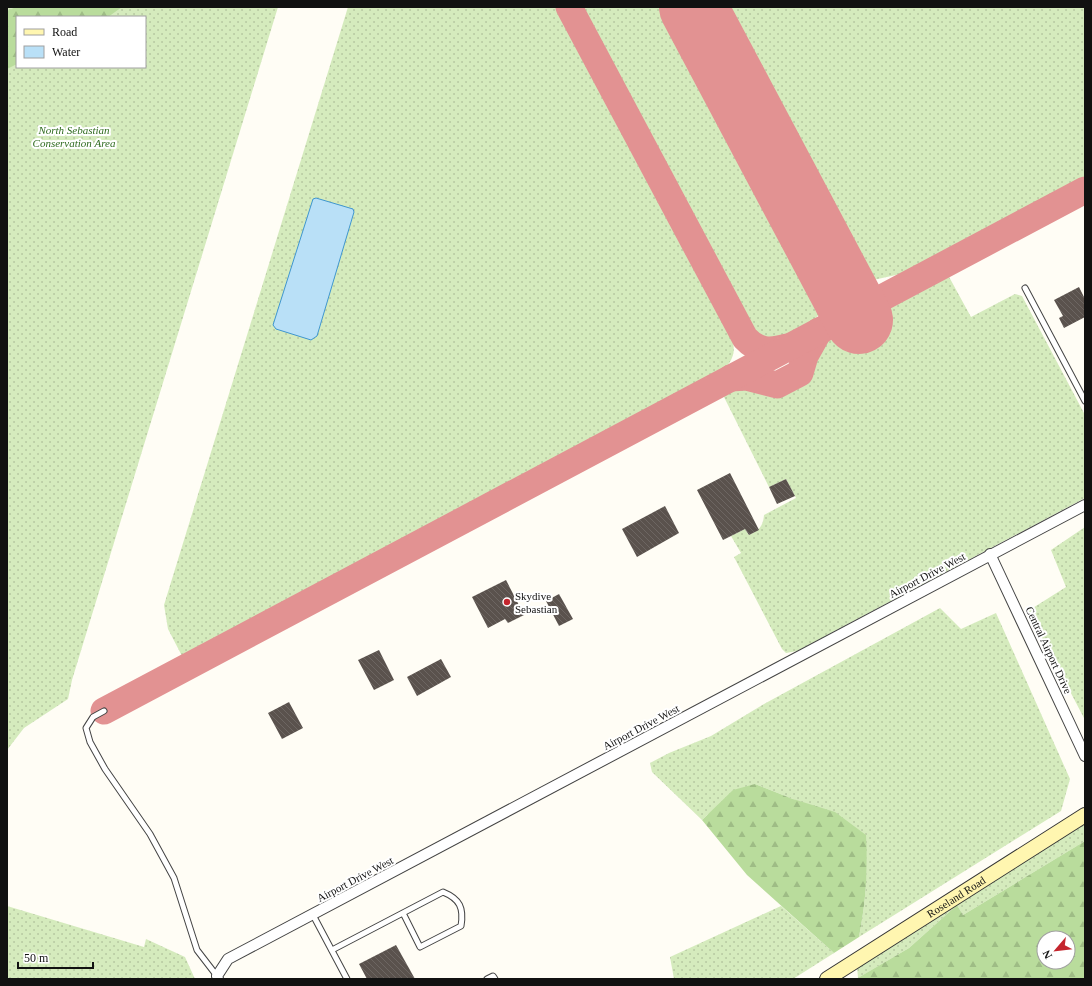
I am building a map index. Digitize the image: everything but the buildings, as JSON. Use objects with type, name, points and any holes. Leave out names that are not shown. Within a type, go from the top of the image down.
[{"type":"main road","name":"Roseland Road","points":[[827,979],[1085,815]]},
{"type":"street","name":"Airport Drive West","points":[[218,978],[228,959],[1085,505]]},
{"type":"street","name":"Central Airport Drive","points":[[990,554],[1085,756]]},
{"type":"lane","points":[[1025,288],[1085,401]]},
{"type":"lane","points":[[104,711],[93,717],[86,728],[90,742],[105,769],[150,834],[174,878],[197,950],[218,978]]},
{"type":"lane","points":[[332,950],[443,892],[455,897],[464,913],[461,926],[420,948],[403,913]]},
{"type":"lane","points":[[313,915],[347,979]]},
{"type":"lane","points":[[487,979],[493,976],[495,979]]},
{"type":"green space","name":"North Sebastian Conservation Area","points":[[7,7],[278,7],[72,680],[68,699],[24,728],[7,750]]},
{"type":"green space","points":[[16,7],[122,7],[109,16],[16,16],[16,64],[7,69],[7,11]]},
{"type":"green space","points":[[348,7],[557,7],[730,333],[734,346],[732,358],[727,366],[182,656],[168,629],[164,605]]},
{"type":"green space","points":[[581,7],[671,7],[821,290],[823,305],[819,314],[802,328],[785,336],[769,340],[761,338],[752,330]]},
{"type":"green space","points":[[716,7],[1085,7],[1085,178],[905,273],[864,282],[860,280]]},
{"type":"green space","points":[[948,275],[971,317],[1015,294],[1022,296],[1085,415],[1085,498],[797,651],[786,653],[782,649],[734,557],[741,553],[731,536],[745,529],[749,535],[758,530],[763,522],[764,515],[796,498],[786,479],[769,487],[723,395],[739,388],[775,398],[805,385],[810,380],[824,343],[830,338]]},
{"type":"green space","points":[[1085,527],[1085,720],[1028,611],[1066,587],[1051,550]]},
{"type":"green space","points":[[940,608],[961,629],[996,613],[1070,779],[1061,811],[859,937],[866,886],[865,835],[793,799],[755,784],[707,815],[702,820],[652,772],[650,763],[669,753],[711,736],[764,704]]},
{"type":"green space","points":[[755,784],[793,799],[835,812],[866,835],[866,886],[859,937],[834,953],[747,875],[702,820],[733,790]]},
{"type":"green space","points":[[1085,821],[1085,841],[963,915],[957,905],[909,948],[858,978],[857,966]]},
{"type":"green space","points":[[1085,841],[1085,979],[856,979],[909,948],[957,905],[963,915]]},
{"type":"green space","points":[[7,906],[144,947],[146,939],[185,957],[195,979],[7,979]]},
{"type":"green space","points":[[781,906],[834,953],[793,979],[674,979],[670,957]]},
{"type":"water","points":[[316,198],[353,209],[354,212],[317,336],[311,340],[276,329],[273,325],[313,199]]},
{"type":"taxiway","points":[[569,7],[745,338],[750,343],[764,350],[775,350],[787,347]]},
{"type":"taxiway","points":[[104,711],[1085,190]]},
{"type":"taxiway","points":[[731,378],[746,377],[777,385],[800,373],[805,356],[819,331]]},
{"type":"runway","points":[[693,7],[859,320]]},
{"type":"place","name":"Skydive Sebastian","points":[[507,602]]}]
